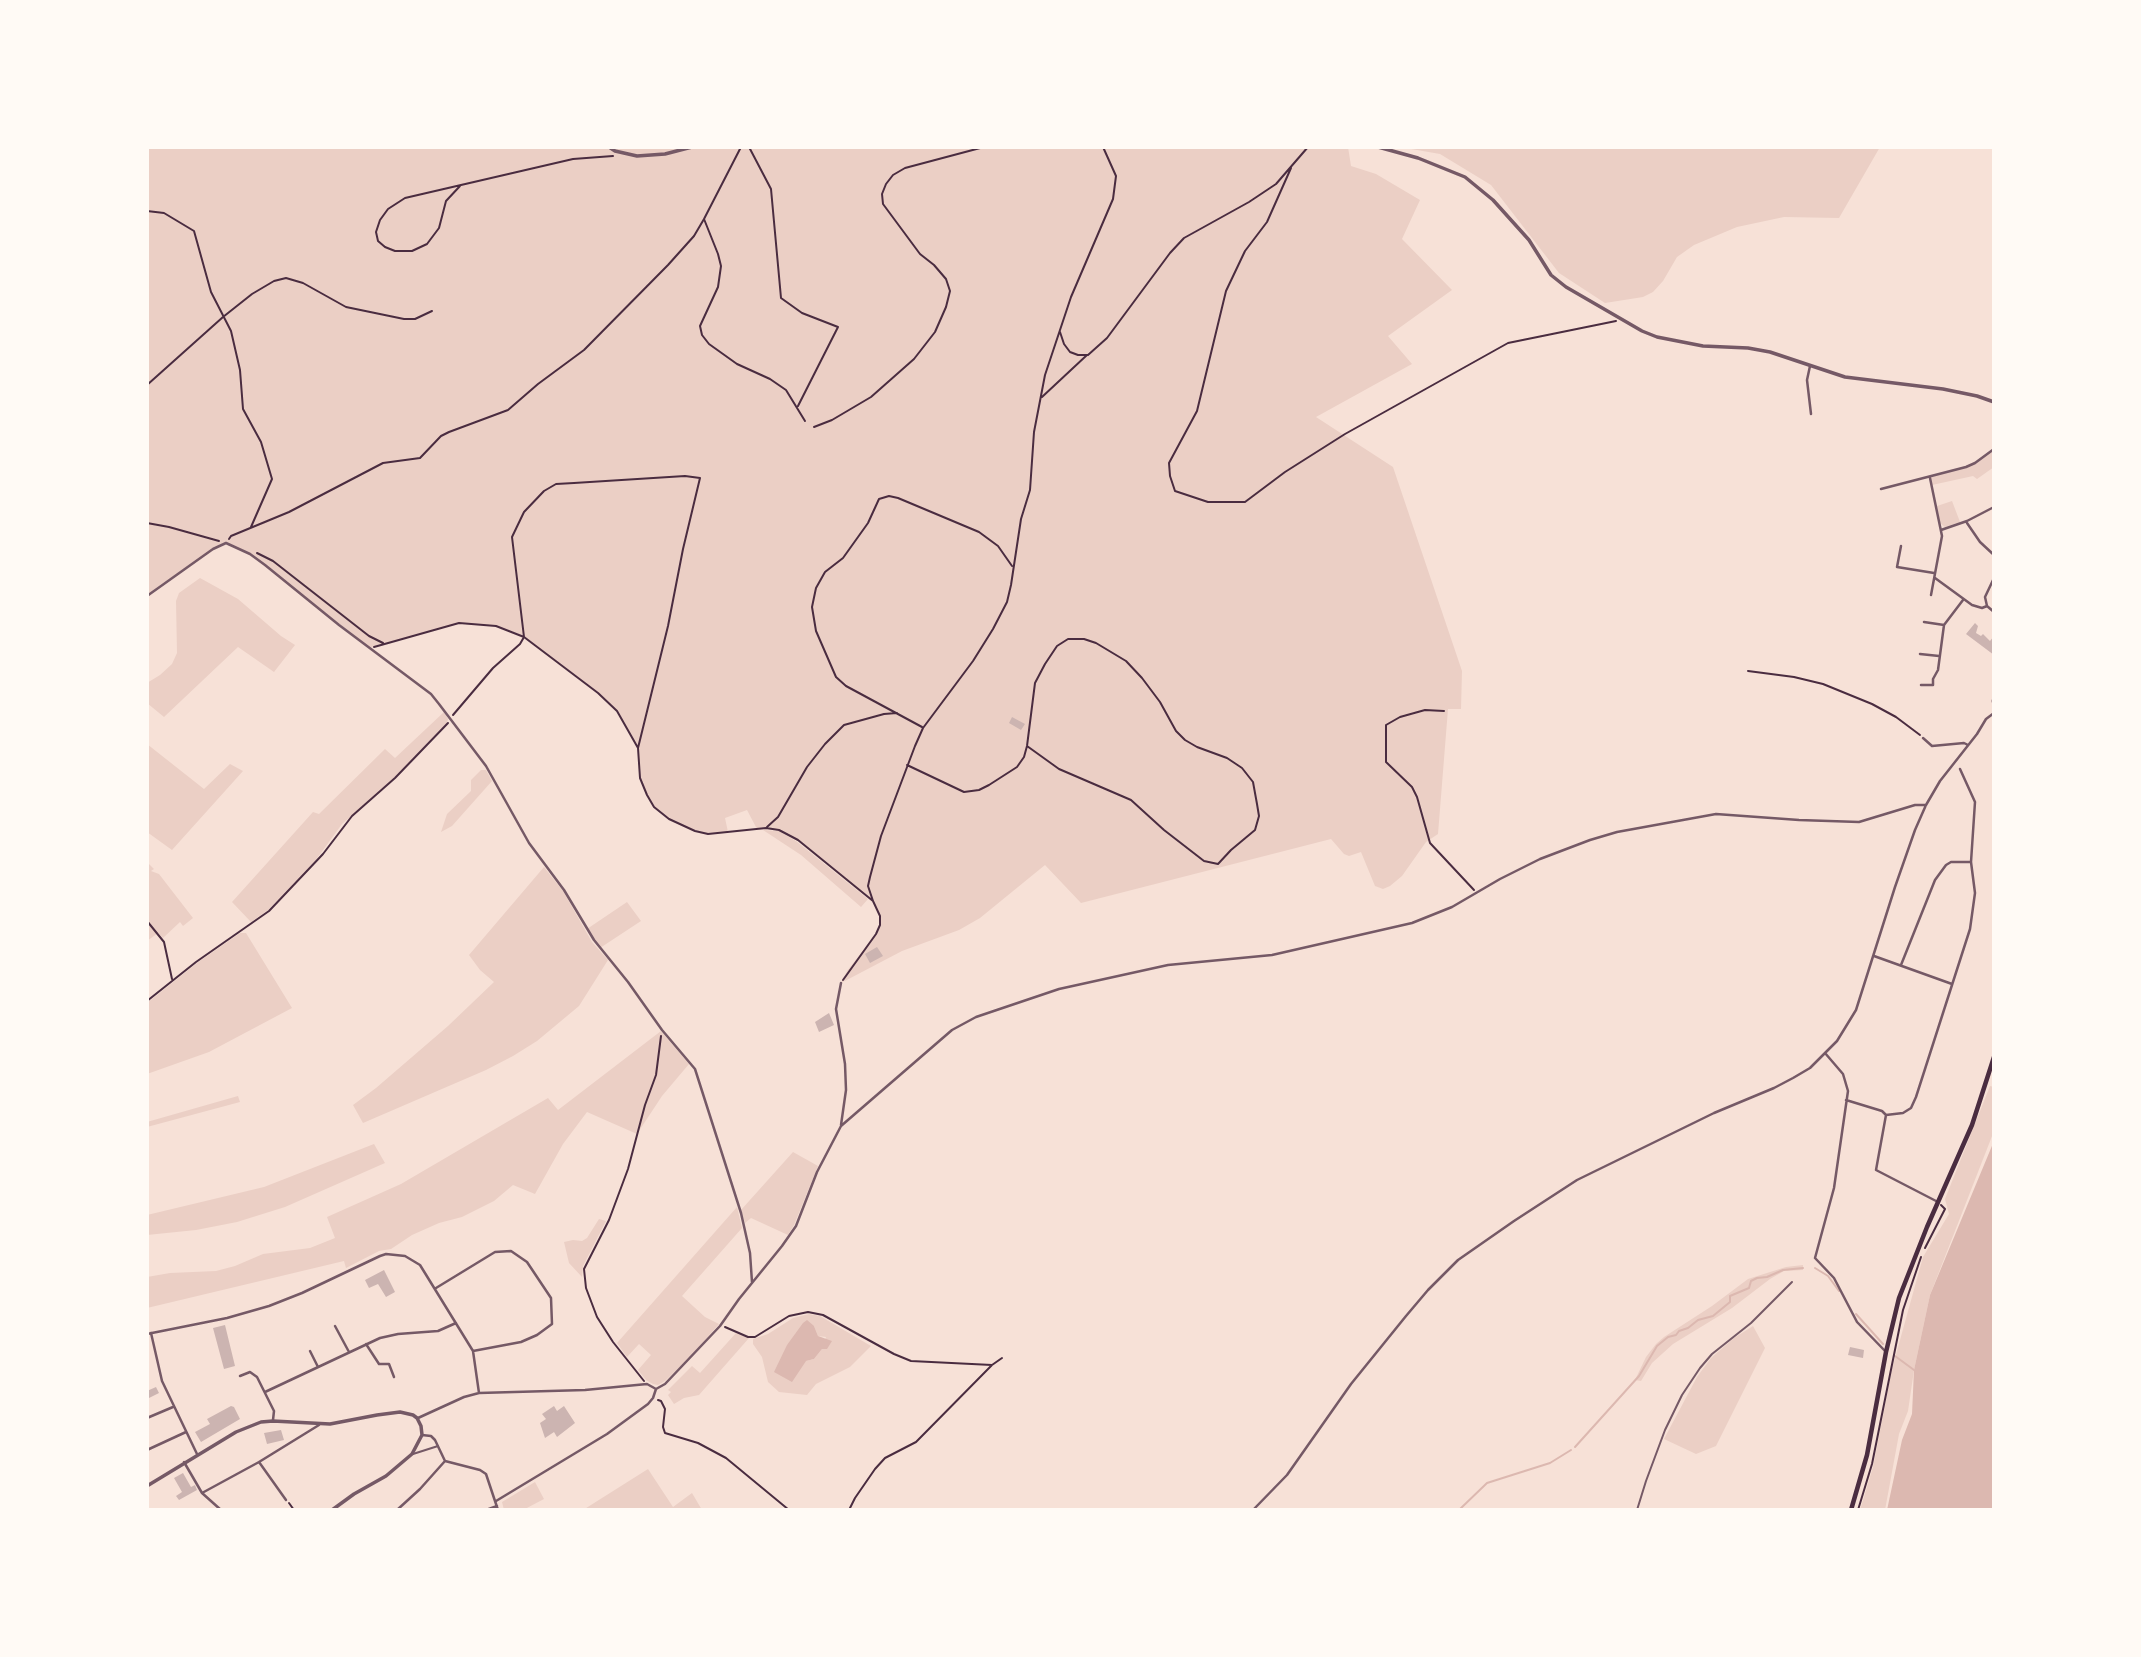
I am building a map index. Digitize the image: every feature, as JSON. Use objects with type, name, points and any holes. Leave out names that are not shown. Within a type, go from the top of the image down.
[{"type":"main road","points":[[1852,1510],[1867,1455],[1899,1298],[1972,1125],[1994,1057]]},
{"type":"street","points":[[609,147],[638,156],[665,154],[692,147]]},
{"type":"street","points":[[1378,147],[1418,158],[1465,177],[1488,194],[1509,217],[1529,240],[1551,275],[1566,287],[1657,337],[1683,344],[1770,352],[1845,377],[1943,389],[1994,402]]},
{"type":"street","points":[[1810,366],[1807,380],[1811,414]]},
{"type":"street","points":[[1881,489],[1975,463],[1994,449]]},
{"type":"street","points":[[1930,477],[1941,530],[1941,549],[1931,595]]},
{"type":"street","points":[[1941,530],[1994,507]]},
{"type":"street","points":[[1967,521],[1980,542],[1994,555]]},
{"type":"street","points":[[147,596],[223,543],[250,554],[431,694],[486,766],[529,843],[564,890],[594,940],[698,1075],[741,1213],[750,1253],[752,1282]]},
{"type":"street","points":[[1901,546],[1897,567],[1935,575],[1973,606],[1987,606]]},
{"type":"street","points":[[1994,578],[1985,597],[1987,606],[1994,612]]},
{"type":"street","points":[[1921,685],[1933,685],[1938,670],[1944,625],[1963,600]]},
{"type":"street","points":[[1924,622],[1944,625]]},
{"type":"street","points":[[1920,654],[1939,656]]},
{"type":"street","points":[[1253,1510],[1287,1475],[1376,1353],[1423,1296],[1458,1260],[1577,1180],[1714,1113],[1774,1088],[1810,1068],[1825,1054],[1837,1041],[1856,1010],[1899,877],[1926,805],[1940,781],[1986,719],[1994,713]]},
{"type":"street","points":[[1923,738],[1932,746],[1964,743],[1968,745]]},
{"type":"street","points":[[1886,1115],[1903,1113],[1911,1108],[1916,1097],[1969,929],[1975,893],[1971,862],[1975,802],[1960,769]]},
{"type":"street","points":[[841,1126],[952,1030],[976,1017],[1059,989],[1168,965],[1272,956],[1412,923],[1452,907],[1500,878],[1540,859],[1590,840],[1643,827],[1716,814],[1859,822],[1915,805],[1926,805]]},
{"type":"street","points":[[1901,965],[1935,880],[1951,862],[1971,862]]},
{"type":"street","points":[[1874,956],[1952,984]]},
{"type":"street","points":[[486,1510],[497,1506],[648,1404],[656,1389],[665,1384],[720,1326],[796,1226],[817,1172],[841,1126],[846,1090],[845,1064],[836,1009],[841,983]]},
{"type":"street","points":[[1825,1054],[1843,1074],[1847,1091],[1832,1197],[1815,1258],[1834,1278],[1857,1322],[1886,1352]]},
{"type":"street","points":[[1846,1100],[1882,1111],[1886,1115]]},
{"type":"street","points":[[1886,1115],[1876,1170],[1938,1202]]},
{"type":"street","points":[[435,1289],[495,1252],[511,1251],[527,1262],[551,1298],[552,1324],[537,1335],[520,1342],[473,1351]]},
{"type":"street","points":[[198,1455],[162,1381],[149,1334],[227,1318],[269,1306],[386,1254],[405,1256],[420,1265],[473,1351],[479,1393]]},
{"type":"street","points":[[265,1392],[366,1343],[389,1335],[438,1331],[456,1323]]},
{"type":"street","points":[[335,1326],[349,1352]]},
{"type":"street","points":[[366,1343],[379,1364],[389,1364],[394,1377]]},
{"type":"street","points":[[310,1351],[318,1367]]},
{"type":"street","points":[[240,1376],[250,1371],[257,1377],[274,1412],[273,1421]]},
{"type":"street","points":[[417,1418],[479,1393],[585,1390],[647,1384],[656,1389]]},
{"type":"street","points":[[147,1418],[173,1407]]},
{"type":"street","points":[[147,1486],[249,1426],[273,1421],[319,1425],[400,1412],[417,1418],[422,1435],[412,1454],[386,1476],[332,1510]]},
{"type":"street","points":[[202,1493],[319,1425]]},
{"type":"street","points":[[147,1450],[186,1432]]},
{"type":"street","points":[[422,1435],[432,1437],[445,1461],[485,1472],[497,1506]]},
{"type":"street","points":[[397,1510],[445,1461]]},
{"type":"street","points":[[184,1462],[202,1493],[221,1510]]},
{"type":"street","points":[[259,1462],[286,1500]]},
{"type":"lane","points":[[1637,1510],[1665,1430],[1682,1395],[1700,1368],[1712,1354],[1751,1324],[1792,1282]]},
{"type":"lane","points":[[412,1454],[438,1446]]},
{"type":"path","points":[[231,536],[289,512],[383,463],[420,458],[441,436],[508,410],[584,350],[694,236],[741,147]]},
{"type":"path","points":[[749,147],[771,189],[780,298],[802,313],[838,327],[798,406]]},
{"type":"path","points":[[814,427],[832,420],[871,397],[905,367],[935,332],[946,307],[950,291],[946,279],[920,254],[883,204],[881,194],[886,184],[893,175],[905,168],[984,147]]},
{"type":"path","points":[[841,983],[880,925],[880,915],[868,886],[881,836],[923,728],[966,670],[1007,602],[1021,519],[1030,489],[1032,449],[1045,375],[1084,264],[1113,199],[1116,176],[1103,147]]},
{"type":"path","points":[[1041,398],[1107,338],[1184,238],[1276,184],[1308,147]]},
{"type":"path","points":[[460,186],[446,201],[439,228],[427,244],[412,251],[395,251],[385,247],[379,240],[376,232],[380,220],[388,208],[405,198],[573,159],[614,156]]},
{"type":"path","points":[[1291,168],[1267,222],[1245,251],[1226,291],[1197,411],[1169,463],[1175,491],[1208,502],[1245,502],[1345,433],[1508,343],[1624,320]]},
{"type":"path","points":[[147,211],[164,213],[194,232],[211,292],[231,331],[240,370],[243,409],[261,442],[272,479],[250,529]]},
{"type":"path","points":[[704,219],[721,266],[718,287],[700,326],[702,335],[709,344],[737,364],[771,379],[786,390],[805,421]]},
{"type":"path","points":[[147,385],[223,317],[274,281],[286,278],[303,283],[346,307],[404,319],[415,319],[432,311]]},
{"type":"path","points":[[1060,331],[1070,352],[1087,355]]},
{"type":"path","points":[[147,1001],[269,911],[323,854],[352,816],[395,778],[448,723],[493,668],[520,644],[524,638],[512,537],[523,512],[544,491],[556,484],[685,476],[700,478],[638,748],[640,778],[654,807],[669,819],[708,834],[766,828],[779,830],[798,840],[873,901]]},
{"type":"path","points":[[923,728],[846,686],[836,677],[816,631],[812,607],[816,588],[825,572],[843,558],[868,523],[879,499],[889,496],[979,532],[998,546],[1012,567]]},
{"type":"path","points":[[147,523],[223,543]]},
{"type":"path","points":[[249,549],[273,561],[369,636],[384,643]]},
{"type":"path","points":[[370,648],[459,623],[496,626],[524,638],[598,693],[617,711],[638,748]]},
{"type":"path","points":[[907,765],[964,792],[989,785],[1017,767],[1027,746],[1035,683],[1058,646],[1068,639],[1084,639],[1126,661],[1160,702],[1176,731],[1185,740],[1227,758],[1242,768],[1253,782],[1259,816],[1255,830],[1218,864],[1204,861],[1131,800],[1059,769],[1027,746]]},
{"type":"path","points":[[1748,671],[1823,684],[1872,704],[1914,729],[1923,738]]},
{"type":"path","points":[[1444,711],[1425,710],[1400,717],[1387,725],[1386,762],[1412,787],[1430,843],[1477,893]]},
{"type":"path","points":[[766,828],[778,817],[807,767],[844,725],[898,713]]},
{"type":"path","points":[[147,921],[164,942],[172,980]]},
{"type":"path","points":[[647,1384],[613,1342],[597,1317],[586,1288],[584,1269],[608,1220],[628,1168],[656,1075],[662,1030]]},
{"type":"path","points":[[1858,1510],[1872,1464],[1903,1310],[1923,1252],[1945,1209],[1938,1202]]},
{"type":"path","points":[[720,1326],[755,1337],[789,1316],[808,1312],[823,1315],[911,1361],[992,1365]]},
{"type":"path","points":[[849,1510],[885,1458],[916,1442],[992,1365],[1002,1359]]},
{"type":"path","points":[[653,1398],[661,1401],[665,1409],[665,1433],[698,1443],[726,1458],[789,1510]]},
{"type":"path","points":[[286,1500],[294,1510]]},
{"type":"shaded area","points":[[147,147],[1348,147],[1351,166],[1376,174],[1420,200],[1402,239],[1452,290],[1388,336],[1412,364],[1316,417],[1393,467],[1462,671],[1461,709],[1448,709],[1438,834],[1426,842],[1402,876],[1383,889],[1375,886],[1361,852],[1349,856],[1344,854],[1331,839],[1081,903],[1045,865],[980,918],[959,930],[902,951],[841,983],[876,934],[880,915],[873,901],[798,840],[779,830],[757,829],[747,810],[725,818],[728,832],[708,834],[669,819],[654,807],[647,795],[640,778],[638,748],[617,711],[598,693],[519,634],[496,626],[459,623],[370,648],[250,554],[223,543],[147,596]]},
{"type":"shaded area","points":[[1400,147],[1880,147],[1839,218],[1784,217],[1737,227],[1694,245],[1677,257],[1653,292],[1643,297],[1605,303],[1559,273],[1491,185],[1440,154]]},
{"type":"shaded area","points":[[1994,449],[1994,467],[1977,479],[1973,476],[1932,485],[1930,477],[1975,463]]},
{"type":"shaded area","points":[[1952,501],[1960,522],[1945,527],[1940,523],[1937,506]]},
{"type":"shaded area","points":[[200,578],[238,599],[295,645],[274,672],[238,647],[164,717],[147,703],[147,683],[172,664],[177,653],[176,601],[179,593]]},
{"type":"shaded area","points":[[444,712],[447,723],[394,778],[342,824],[315,861],[268,910],[251,922],[232,902],[313,812],[319,814],[385,749],[395,758]]},
{"type":"shaded area","points":[[147,744],[204,789],[230,764],[243,771],[172,850],[147,832]]},
{"type":"shaded area","points":[[481,770],[486,770],[492,781],[452,826],[441,832],[447,814],[471,791],[471,780]]},
{"type":"shaded area","points":[[763,830],[779,831],[796,841],[868,899],[861,907],[801,855]]},
{"type":"shaded area","points":[[147,862],[154,869],[151,871],[159,874],[193,918],[183,926],[180,922],[163,938],[158,933],[147,941]]},
{"type":"shaded area","points":[[544,867],[563,891],[592,942],[608,960],[579,1006],[537,1041],[513,1056],[363,1123],[353,1105],[448,1026],[494,982],[480,970],[469,955]]},
{"type":"shaded area","points":[[627,902],[641,921],[600,948],[587,929]]},
{"type":"shaded area","points":[[240,933],[246,933],[292,1008],[209,1052],[147,1074],[147,1003]]},
{"type":"shaded area","points":[[661,1031],[689,1064],[662,1096],[637,1134],[587,1112],[563,1144],[535,1194],[513,1185],[494,1201],[462,1217],[439,1223],[412,1235],[391,1249],[379,1251],[346,1268],[344,1261],[147,1308],[147,1277],[216,1271],[263,1254],[310,1248],[335,1238],[327,1217],[401,1184],[548,1098],[558,1110]]},
{"type":"shaded area","points":[[1990,1086],[1994,1087],[1994,1131],[1930,1295],[1908,1411],[1899,1434],[1885,1510],[1860,1510],[1873,1467],[1892,1369],[1923,1257],[1949,1214],[1945,1199]]},
{"type":"shaded area","points":[[238,1096],[240,1102],[147,1127],[147,1122]]},
{"type":"shaded area","points":[[1994,1141],[1994,1510],[1887,1510],[1902,1440],[1912,1414],[1914,1370],[1930,1295]]},
{"type":"shaded area","points":[[374,1144],[385,1163],[285,1207],[237,1222],[147,1235],[147,1215],[264,1187]]},
{"type":"shaded area","points":[[793,1152],[818,1166],[788,1235],[751,1218],[745,1223],[741,1210]]},
{"type":"shaded area","points":[[737,1207],[742,1228],[682,1296],[705,1317],[719,1324],[665,1381],[658,1385],[653,1384],[638,1370],[651,1355],[639,1344],[627,1357],[617,1343]]},
{"type":"shaded area","points":[[599,1219],[606,1221],[583,1266],[582,1277],[569,1263],[564,1242],[587,1238]]},
{"type":"shaded area","points":[[1803,1265],[1803,1270],[1784,1271],[1770,1279],[1732,1308],[1673,1344],[1652,1363],[1641,1381],[1635,1380],[1656,1344],[1748,1279],[1786,1267]]},
{"type":"shaded area","points":[[809,1314],[820,1316],[871,1346],[850,1367],[816,1384],[807,1395],[779,1392],[768,1382],[762,1357],[753,1344],[753,1339],[768,1334],[793,1318]],"holes":[[[814,1326],[818,1336],[826,1337],[822,1349],[814,1359],[806,1361]]]},
{"type":"shaded area","points":[[807,1320],[814,1326],[818,1336],[832,1341],[827,1349],[822,1349],[814,1359],[806,1361],[792,1382],[774,1372],[787,1345]]},
{"type":"shaded area","points":[[1753,1326],[1765,1348],[1716,1446],[1696,1454],[1664,1439],[1697,1377],[1711,1358]]},
{"type":"shaded area","points":[[736,1333],[749,1338],[699,1395],[684,1398],[674,1404],[668,1390],[692,1366],[700,1373]]},
{"type":"shaded area","points":[[648,1469],[673,1507],[692,1493],[702,1510],[583,1510]]},
{"type":"shaded area","points":[[535,1482],[544,1499],[523,1510],[504,1510],[502,1502]]},
{"type":"building","points":[[1975,623],[1978,626],[1976,633],[1981,636],[1983,634],[1990,641],[1994,636],[1994,655],[1966,634]]},
{"type":"building","points":[[1012,717],[1025,724],[1021,730],[1009,723]]},
{"type":"building","points":[[877,947],[883,956],[870,963],[865,954]]},
{"type":"building","points":[[829,1013],[834,1025],[819,1032],[815,1022]]},
{"type":"building","points":[[384,1270],[395,1292],[386,1297],[378,1284],[369,1288],[365,1280]]},
{"type":"building","points":[[225,1325],[235,1366],[224,1369],[213,1328]]},
{"type":"building","points":[[1850,1347],[1864,1350],[1863,1358],[1848,1355]]},
{"type":"building","points":[[156,1387],[159,1393],[147,1399],[147,1391]]},
{"type":"building","points":[[231,1406],[240,1419],[201,1442],[195,1432],[210,1424],[207,1419]]},
{"type":"building","points":[[554,1406],[557,1411],[564,1406],[575,1423],[557,1437],[554,1432],[545,1438],[540,1423],[546,1419],[542,1414]]},
{"type":"building","points":[[281,1430],[284,1440],[267,1444],[264,1433]]},
{"type":"building","points":[[183,1473],[191,1487],[195,1485],[197,1490],[179,1500],[176,1496],[182,1492],[174,1478]]},
{"type":"waterway","points":[[1575,1447],[1639,1376],[1657,1346],[1668,1337],[1676,1335],[1698,1320],[1713,1316],[1730,1302],[1730,1296],[1749,1288],[1751,1281],[1783,1270],[1803,1268]]},
{"type":"waterway","points":[[1815,1268],[1828,1276],[1839,1291]]},
{"type":"waterway","points":[[1856,1314],[1883,1344]]},
{"type":"waterway","points":[[1895,1356],[1914,1370]]},
{"type":"waterway","points":[[1459,1510],[1487,1483],[1550,1463],[1571,1450]]}]
